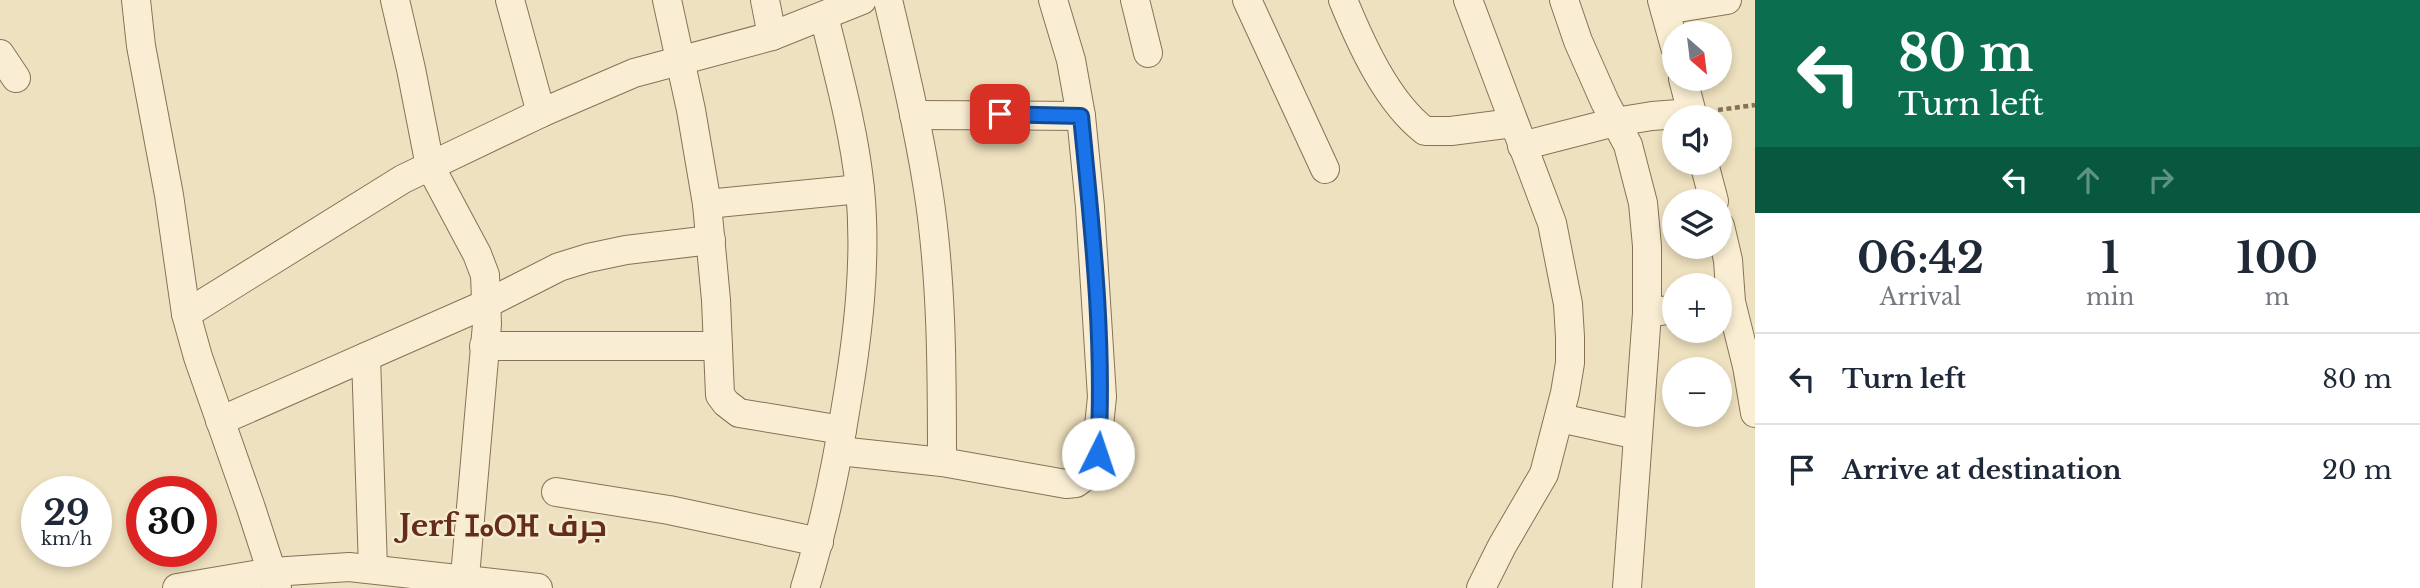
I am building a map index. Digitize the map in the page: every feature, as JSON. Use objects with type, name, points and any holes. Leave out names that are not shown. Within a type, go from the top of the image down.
[{"type":"street","points":[[136,0],[141,46],[171,208],[186,314],[198,357],[274,580]]},
{"type":"street","points":[[395,0],[430,166],[477,254],[485,275],[484,346],[465,584]]},
{"type":"street","points":[[510,0],[541,113]]},
{"type":"street","points":[[667,0],[691,110],[711,240],[720,395],[733,410],[840,440],[942,462],[1066,484],[1076,483],[1087,475],[1095,464],[1102,397],[1090,207],[1081,116],[1071,60],[1053,0]]},
{"type":"street","points":[[765,0],[772,36]]},
{"type":"street","points":[[186,314],[403,179],[541,113],[634,73],[772,36],[862,0]]},
{"type":"street","points":[[888,0],[928,191],[939,303],[942,462]]},
{"type":"street","points":[[1135,0],[1148,53]]},
{"type":"street","points":[[1247,0],[1325,169]]},
{"type":"street","points":[[1343,0],[1352,23],[1388,89],[1402,110],[1425,131],[1518,135],[1662,116]]},
{"type":"street","points":[[1468,0],[1552,223],[1568,304],[1570,363],[1560,418],[1544,474],[1481,588]]},
{"type":"street","points":[[1564,0],[1578,41],[1628,145],[1643,203],[1647,246],[1661,311],[1638,435],[1627,588]]},
{"type":"street","points":[[1664,5],[1727,0]]},
{"type":"street","points":[[805,588],[819,542],[840,440],[861,287],[860,189],[852,132],[824,16]]},
{"type":"street","points":[[0,54],[16,78]]},
{"type":"street","points":[[914,114],[1081,116]]},
{"type":"street","points":[[706,204],[860,189]]},
{"type":"street","points":[[220,421],[486,304],[541,275],[588,258],[626,250],[711,240]]},
{"type":"street","points":[[1728,259],[1755,413]]},
{"type":"street","points":[[484,346],[718,346]]},
{"type":"street","points":[[366,357],[373,568]]},
{"type":"street","points":[[1560,418],[1638,435]]},
{"type":"street","points":[[556,492],[669,510],[819,542]]},
{"type":"street","points":[[177,588],[274,580],[337,568],[373,568],[465,584],[538,588]]},
{"type":"path","points":[[1732,109],[1755,105]]},
{"type":"district","name":"Jerf ⵊⴰⵔⴼ جرف","points":[[503,526]]},
{"type":"route","points":[[1000,114],[1081,116],[1090,207],[1102,397],[1098,454]]}]
